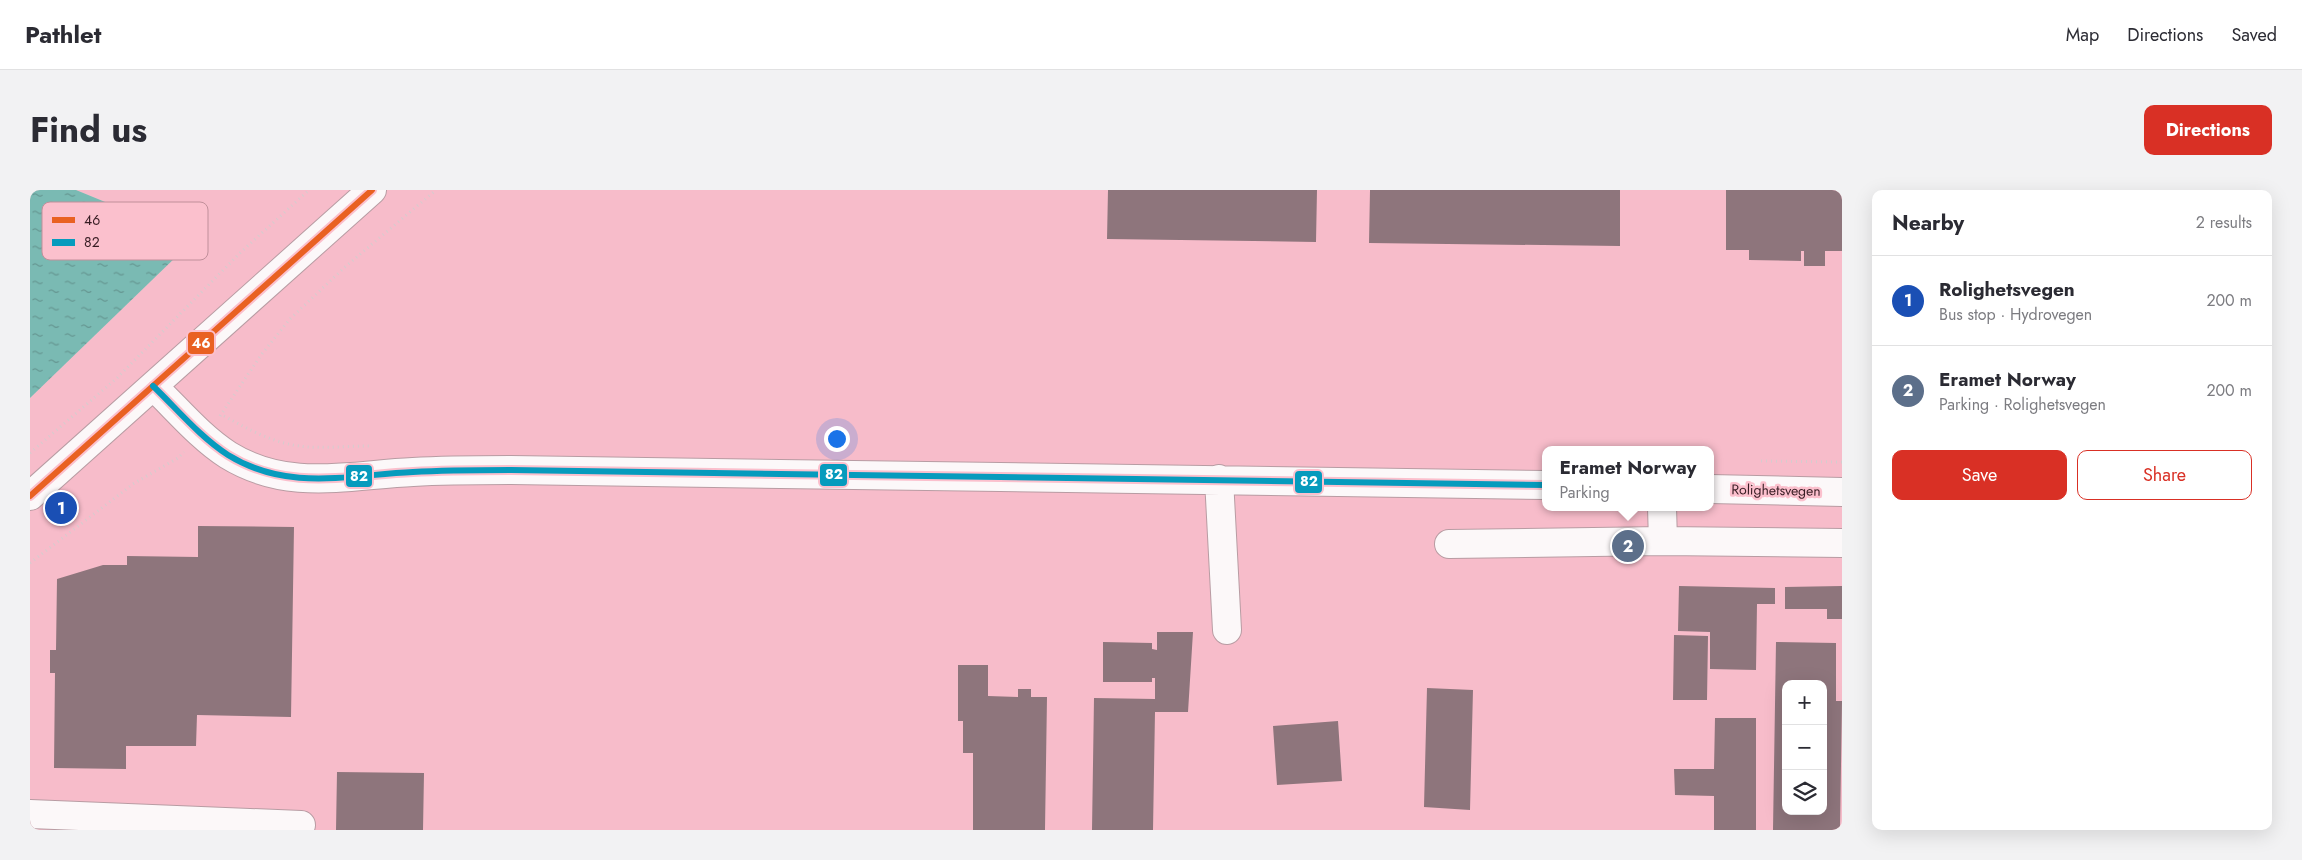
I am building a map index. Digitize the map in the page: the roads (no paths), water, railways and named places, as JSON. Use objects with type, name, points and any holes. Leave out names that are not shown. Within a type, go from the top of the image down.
[{"type":"street","points":[[30,496],[372,190]]},
{"type":"street","points":[[153,386],[202,434],[228,455],[253,468],[284,477],[309,480],[412,472],[512,470],[1542,485]]},
{"type":"street","points":[[1219,479],[1226,630]]},
{"type":"street","name":"Rolighetsvegen","points":[[1714,489],[1842,492]]},
{"type":"street","points":[[1662,511],[1663,541]]},
{"type":"street","points":[[1449,544],[1663,541],[1842,543]]},
{"type":"street","points":[[30,814],[301,825]]},
{"type":"water","points":[[30,190],[76,190],[105,202],[42,202],[42,260],[173,260],[30,398]]},
{"type":"place","name":"Rolighetsvegen","points":[[61,508]]},
{"type":"place","name":"Eramet Norway","points":[[1628,546]]}]
